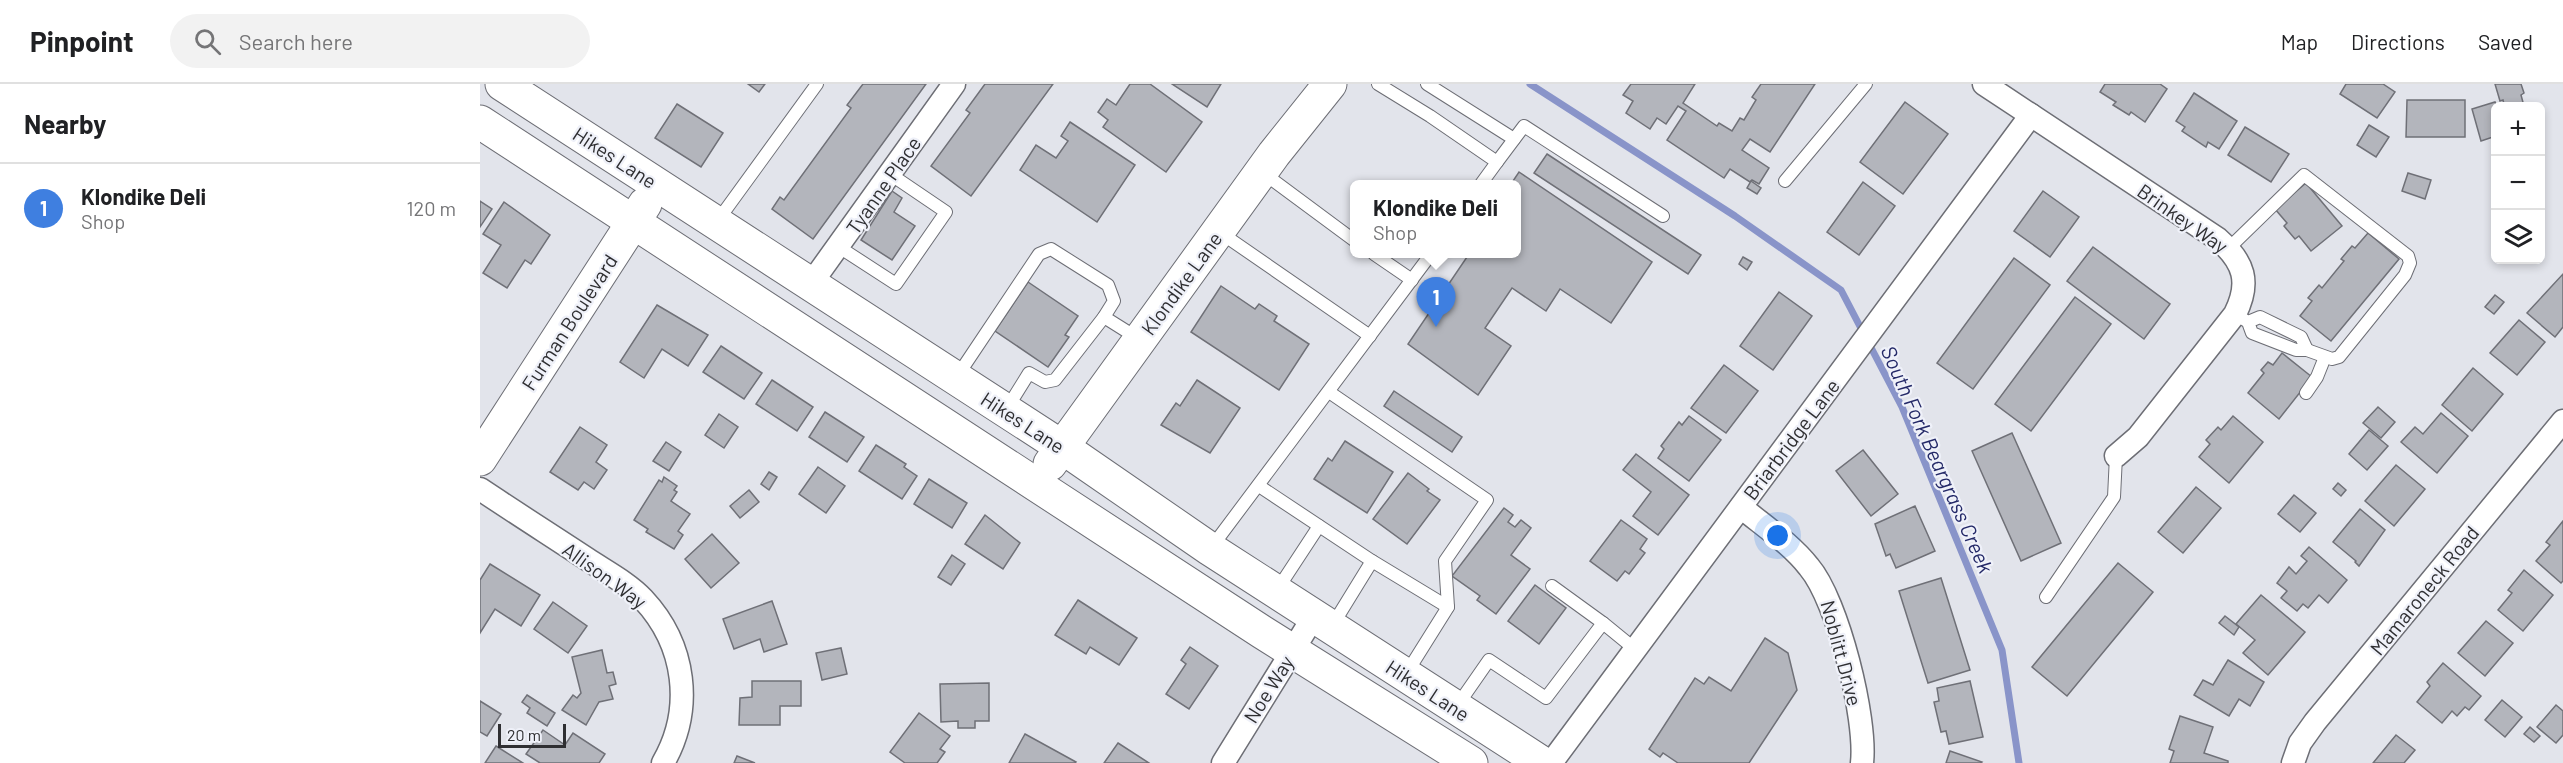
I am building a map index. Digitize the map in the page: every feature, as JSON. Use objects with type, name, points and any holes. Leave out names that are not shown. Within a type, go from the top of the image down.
[{"type":"main road","name":"Hikes Lane","points":[[502,84],[1062,447],[1210,549],[1542,763]]},
{"type":"main road","name":"Klondike Lane","points":[[1036,484],[1261,171],[1330,84]]},
{"type":"main road","name":"Hikes Lane","points":[[480,122],[1292,651],[1470,763]]},
{"type":"main road","name":"Furman Boulevard","points":[[480,459],[657,185]]},
{"type":"street","name":"Tyanne Place","points":[[810,285],[954,84]]},
{"type":"street","name":"Brinkey Way","points":[[1984,84],[2229,248],[2241,267],[2244,285],[2241,318],[2138,436],[2116,456]]},
{"type":"street","name":"Briarbridge Lane","points":[[1551,763],[2031,115]]},
{"type":"street","name":"Mamaroneck Road","points":[[2293,763],[2300,743],[2315,722],[2563,421]]},
{"type":"street","name":"Allison Way","points":[[480,489],[609,573],[641,597],[653,610],[668,633],[676,654],[683,690],[680,724],[663,763]]},
{"type":"street","name":"Noblitt Drive","points":[[1741,507],[1809,567],[1830,601],[1861,725],[1862,763]]},
{"type":"street","name":"Noe Way","points":[[1223,763],[1292,651],[1322,621]]},
{"type":"lane","points":[[715,224],[817,84]]},
{"type":"lane","points":[[1378,84],[1497,162]]},
{"type":"lane","points":[[1426,84],[1514,139]]},
{"type":"lane","points":[[1785,181],[1866,84]]},
{"type":"lane","points":[[1484,180],[1524,126],[1663,216]]},
{"type":"lane","points":[[1261,171],[1350,237]]},
{"type":"lane","points":[[839,247],[896,284],[946,212],[890,174]]},
{"type":"lane","points":[[2229,248],[2304,175],[2408,256],[2410,263],[2405,275],[2339,357],[2332,359],[2307,350],[2296,350],[2252,333],[2241,318]]},
{"type":"lane","points":[[1218,231],[1370,336]]},
{"type":"lane","points":[[956,379],[1039,254],[1051,249],[1108,285],[1114,301],[1055,380],[1045,382],[1029,373],[1005,411]]},
{"type":"lane","points":[[1380,258],[1412,280]]},
{"type":"lane","points":[[1210,549],[1428,258]]},
{"type":"lane","points":[[1104,317],[1140,340]]},
{"type":"lane","points":[[2306,393],[2317,378],[2325,357]]},
{"type":"lane","points":[[1329,392],[1487,500],[1445,561],[1448,607],[1406,675]]},
{"type":"lane","points":[[2046,597],[2114,497],[2116,456]]},
{"type":"lane","points":[[1259,486],[1372,561],[1448,607]]},
{"type":"lane","points":[[1276,591],[1319,526]]},
{"type":"lane","points":[[1322,621],[1372,561]]},
{"type":"lane","points":[[1552,586],[1636,650]]},
{"type":"lane","points":[[1456,708],[1489,660],[1546,698],[1603,623]]},
{"type":"building","points":[[748,84],[765,84],[759,92]]},
{"type":"building","points":[[863,84],[926,84],[813,239],[772,209],[780,197],[784,200],[851,108],[847,105]]},
{"type":"building","points":[[985,84],[1053,84],[971,196],[931,166],[970,113],[966,110]]},
{"type":"building","points":[[1130,84],[1150,84],[1202,122],[1166,172],[1103,127],[1108,120],[1098,112],[1107,99],[1116,105]]},
{"type":"building","points":[[1172,84],[1221,84],[1207,107]]},
{"type":"building","points":[[1631,84],[1695,84],[1683,103],[1717,126],[1719,123],[1732,131],[1740,118],[1744,120],[1756,100],[1752,97],[1761,84],[1815,84],[1770,152],[1750,139],[1742,150],[1769,168],[1759,184],[1752,180],[1750,182],[1730,169],[1724,178],[1667,140],[1686,111],[1678,106],[1666,124],[1657,118],[1650,129],[1626,113],[1633,101],[1623,95]]},
{"type":"building","points":[[2105,84],[2160,84],[2167,89],[2145,122],[2131,112],[2129,115],[2113,105],[2116,102],[2100,92]]},
{"type":"building","points":[[2346,84],[2383,84],[2395,92],[2377,118],[2340,94]]},
{"type":"building","points":[[2495,84],[2521,84],[2524,93],[2521,95],[2523,102],[2500,101]]},
{"type":"building","points":[[2194,93],[2237,121],[2219,149],[2208,142],[2206,147],[2182,131],[2185,127],[2176,121]]},
{"type":"building","points":[[2407,100],[2465,100],[2465,137],[2406,137]]},
{"type":"building","points":[[1905,102],[1948,134],[1903,194],[1860,162]]},
{"type":"building","points":[[2491,103],[2491,138],[2481,141],[2472,109]]},
{"type":"building","points":[[677,104],[723,133],[701,167],[655,138]]},
{"type":"building","points":[[1070,122],[1135,165],[1097,222],[1020,170],[1036,145],[1056,158],[1068,141],[1061,136]]},
{"type":"building","points":[[2369,125],[2389,137],[2376,157],[2357,145]]},
{"type":"building","points":[[2245,127],[2289,154],[2271,182],[2228,155]]},
{"type":"building","points":[[1547,154],[1701,255],[1688,274],[1534,173]]},
{"type":"building","points":[[1519,172],[1652,262],[1611,323],[1560,289],[1546,311],[1512,288],[1485,328],[1511,346],[1478,395],[1408,344],[1466,258],[1521,258],[1521,180],[1514,180]]},
{"type":"building","points":[[2408,173],[2431,180],[2425,199],[2402,191]]},
{"type":"building","points":[[1751,181],[1761,188],[1757,194],[1747,188]]},
{"type":"building","points":[[1863,182],[1895,206],[1859,255],[1827,232]]},
{"type":"building","points":[[2306,183],[2342,226],[2311,251],[2299,236],[2295,239],[2284,226],[2287,223],[2275,209]]},
{"type":"building","points":[[892,191],[902,198],[894,212],[915,226],[892,260],[861,240]]},
{"type":"building","points":[[2043,191],[2079,217],[2050,257],[2014,231]]},
{"type":"building","points":[[480,201],[492,209],[480,227]]},
{"type":"building","points":[[504,202],[550,235],[531,264],[525,260],[507,288],[483,273],[501,245],[483,234]]},
{"type":"building","points":[[2368,233],[2399,259],[2331,341],[2300,316],[2312,301],[2308,298],[2319,285],[2322,288],[2344,261],[2341,259]]},
{"type":"building","points":[[2093,247],[2170,304],[2144,339],[2067,281]]},
{"type":"building","points":[[1743,257],[1752,262],[1747,270],[1739,264]]},
{"type":"building","points":[[2014,258],[2050,285],[1973,389],[1937,363]]},
{"type":"building","points":[[2563,274],[2563,327],[2555,337],[2527,313]]},
{"type":"building","points":[[1028,282],[1078,316],[1065,335],[1069,337],[1048,367],[995,331]]},
{"type":"building","points":[[1221,286],[1255,309],[1259,304],[1277,316],[1274,321],[1309,344],[1279,390],[1191,332]]},
{"type":"building","points":[[1779,292],[1812,316],[1773,370],[1740,346]]},
{"type":"building","points":[[2495,295],[2504,302],[2494,314],[2485,307]]},
{"type":"building","points":[[2075,297],[2111,324],[2031,431],[1995,404]]},
{"type":"building","points":[[657,305],[708,335],[688,366],[662,349],[644,378],[620,362]]},
{"type":"building","points":[[2519,320],[2545,342],[2517,375],[2490,353]]},
{"type":"building","points":[[721,346],[762,373],[744,399],[703,372]]},
{"type":"building","points":[[2282,353],[2312,377],[2279,419],[2248,393],[2264,373],[2261,370],[2268,362],[2273,365]]},
{"type":"building","points":[[1724,365],[1758,391],[1726,433],[1691,408]]},
{"type":"building","points":[[2473,368],[2503,394],[2472,431],[2442,405]]},
{"type":"building","points":[[772,380],[813,407],[797,431],[756,404]]},
{"type":"building","points":[[1197,380],[1240,408],[1210,453],[1161,425],[1176,403],[1180,406]]},
{"type":"building","points":[[1394,391],[1462,437],[1452,452],[1384,406]]},
{"type":"building","points":[[2378,407],[2395,422],[2381,438],[2363,423]]},
{"type":"building","points":[[825,412],[864,437],[847,462],[809,437]]},
{"type":"building","points":[[2441,413],[2468,436],[2437,473],[2401,442],[2415,427],[2423,434]]},
{"type":"building","points":[[719,414],[738,427],[724,448],[705,435]]},
{"type":"building","points":[[1689,416],[1721,440],[1689,481],[1658,458],[1664,449],[1661,446],[1679,422],[1682,425]]},
{"type":"building","points":[[2233,416],[2263,442],[2229,483],[2199,457],[2210,444],[2206,440],[2218,427],[2221,430]]},
{"type":"building","points":[[580,427],[607,445],[596,462],[607,470],[594,489],[584,482],[578,490],[550,472]]},
{"type":"building","points":[[2369,430],[2388,446],[2367,470],[2349,454]]},
{"type":"building","points":[[2012,433],[2061,543],[2021,561],[1972,451]]},
{"type":"building","points":[[1345,441],[1393,472],[1367,513],[1314,479],[1328,458],[1332,461]]},
{"type":"building","points":[[666,442],[681,452],[669,471],[653,461]]},
{"type":"building","points":[[876,445],[906,464],[904,467],[917,476],[902,499],[859,471]]},
{"type":"building","points":[[1863,450],[1898,494],[1871,516],[1836,471]]},
{"type":"building","points":[[1636,454],[1689,495],[1658,535],[1633,516],[1651,492],[1623,470]]},
{"type":"building","points":[[2396,465],[2425,489],[2394,526],[2365,501]]},
{"type":"building","points":[[818,467],[845,486],[826,513],[799,494]]},
{"type":"building","points":[[769,472],[777,477],[769,490],[761,484]]},
{"type":"building","points":[[1408,473],[1440,500],[1407,544],[1373,519]]},
{"type":"building","points":[[664,477],[677,486],[674,490],[677,492],[671,501],[690,514],[678,531],[683,535],[674,549],[646,532],[648,529],[634,520],[659,480],[662,482]]},
{"type":"building","points":[[929,479],[967,503],[952,528],[914,504]]},
{"type":"building","points":[[2338,483],[2346,490],[2341,496],[2333,489]]},
{"type":"building","points":[[2196,487],[2221,508],[2183,553],[2158,532]]},
{"type":"building","points":[[749,490],[759,502],[740,518],[730,506]]},
{"type":"building","points":[[2294,495],[2316,513],[2300,532],[2278,514]]},
{"type":"building","points":[[1915,506],[1935,551],[1896,568],[1890,554],[1886,556],[1875,524]]},
{"type":"building","points":[[1504,508],[1513,515],[1508,522],[1515,527],[1521,520],[1531,528],[1511,555],[1530,569],[1496,614],[1477,600],[1480,596],[1452,576]]},
{"type":"building","points":[[2360,509],[2385,530],[2359,566],[2333,542]]},
{"type":"building","points":[[985,515],[1020,543],[1003,569],[965,544]]},
{"type":"building","points":[[1621,520],[1647,539],[1640,549],[1645,553],[1629,574],[1625,571],[1617,581],[1590,561]]},
{"type":"building","points":[[2563,521],[2563,581],[2561,583],[2536,561],[2550,545],[2546,542]]},
{"type":"building","points":[[712,534],[739,563],[711,588],[685,559]]},
{"type":"building","points":[[2309,547],[2347,580],[2328,603],[2319,595],[2308,608],[2303,604],[2297,611],[2281,598],[2287,591],[2277,583],[2289,567],[2296,574],[2307,561],[2301,556]]},
{"type":"building","points":[[952,555],[965,564],[951,585],[938,577]]},
{"type":"building","points":[[2118,563],[2153,592],[2067,696],[2032,667]]},
{"type":"building","points":[[490,564],[540,595],[521,626],[495,609],[480,633],[480,580]]},
{"type":"building","points":[[2524,570],[2553,595],[2523,631],[2498,610],[2512,593],[2508,590]]},
{"type":"building","points":[[1941,578],[1970,670],[1928,683],[1899,591]]},
{"type":"building","points":[[1535,585],[1566,608],[1539,644],[1508,621]]},
{"type":"building","points":[[2261,595],[2305,632],[2268,675],[2243,653],[2255,640],[2236,624]]},
{"type":"building","points":[[1078,600],[1137,638],[1119,665],[1090,647],[1086,654],[1055,635]]},
{"type":"building","points":[[772,601],[787,644],[764,652],[760,639],[734,649],[723,619]]},
{"type":"building","points":[[553,602],[587,626],[568,653],[534,629]]},
{"type":"building","points":[[2225,616],[2239,627],[2234,635],[2219,623]]},
{"type":"building","points":[[2486,621],[2513,643],[2485,676],[2458,653]]},
{"type":"building","points":[[1765,638],[1788,653],[1797,690],[1749,763],[1678,763],[1663,753],[1660,757],[1649,749],[1695,678],[1704,684],[1709,677],[1731,691]]},
{"type":"building","points":[[1190,647],[1218,666],[1189,709],[1166,694],[1186,664],[1181,660]]},
{"type":"building","points":[[841,648],[847,674],[822,680],[816,653]]},
{"type":"building","points":[[602,650],[607,673],[613,672],[616,684],[609,686],[613,699],[599,702],[586,725],[562,710],[573,695],[577,698],[581,693],[572,657]]},
{"type":"building","points":[[2228,660],[2264,682],[2250,706],[2239,699],[2229,716],[2194,695],[2203,680],[2213,685]]},
{"type":"building","points":[[2443,663],[2481,696],[2469,710],[2465,707],[2457,716],[2452,711],[2442,723],[2417,702],[2430,686],[2427,682]]},
{"type":"building","points":[[752,681],[801,681],[801,706],[780,706],[780,725],[739,725],[740,698],[752,697]]},
{"type":"building","points":[[1970,681],[1983,737],[1949,744],[1946,731],[1941,732],[1934,702],[1939,701],[1937,688]]},
{"type":"building","points":[[989,683],[989,721],[975,721],[975,728],[958,728],[958,721],[941,722],[940,684]]},
{"type":"building","points":[[527,695],[555,713],[547,726],[527,713],[530,708],[522,702]]},
{"type":"building","points":[[2502,700],[2522,717],[2505,737],[2485,720]]},
{"type":"building","points":[[480,701],[501,714],[487,736],[480,732]]},
{"type":"building","points":[[2556,705],[2563,711],[2563,735],[2556,743],[2537,727]]},
{"type":"building","points":[[919,713],[950,736],[940,749],[945,752],[937,763],[905,763],[890,752]]},
{"type":"building","points":[[2180,716],[2213,727],[2204,753],[2228,761],[2228,763],[2170,763],[2174,751],[2169,749]]},
{"type":"building","points":[[2530,727],[2540,736],[2534,742],[2524,734]]},
{"type":"building","points":[[543,730],[565,745],[573,733],[605,754],[599,763],[540,763],[526,754]]},
{"type":"building","points":[[1025,734],[1076,762],[1009,763]]},
{"type":"building","points":[[2396,735],[2415,750],[2404,763],[2373,763]]},
{"type":"building","points":[[1118,743],[1149,763],[1104,763]]},
{"type":"building","points":[[496,746],[523,763],[485,763]]},
{"type":"building","points":[[1950,751],[1982,762],[1946,763]]},
{"type":"building","points":[[737,756],[755,763],[734,763]]},
{"type":"waterway","name":"South Fork Beargrass Creek","points":[[1530,84],[1735,216],[1841,290],[1902,407],[2002,650],[2019,763]]},
{"type":"place","name":"Klondike Deli","points":[[1436,327]]}]
